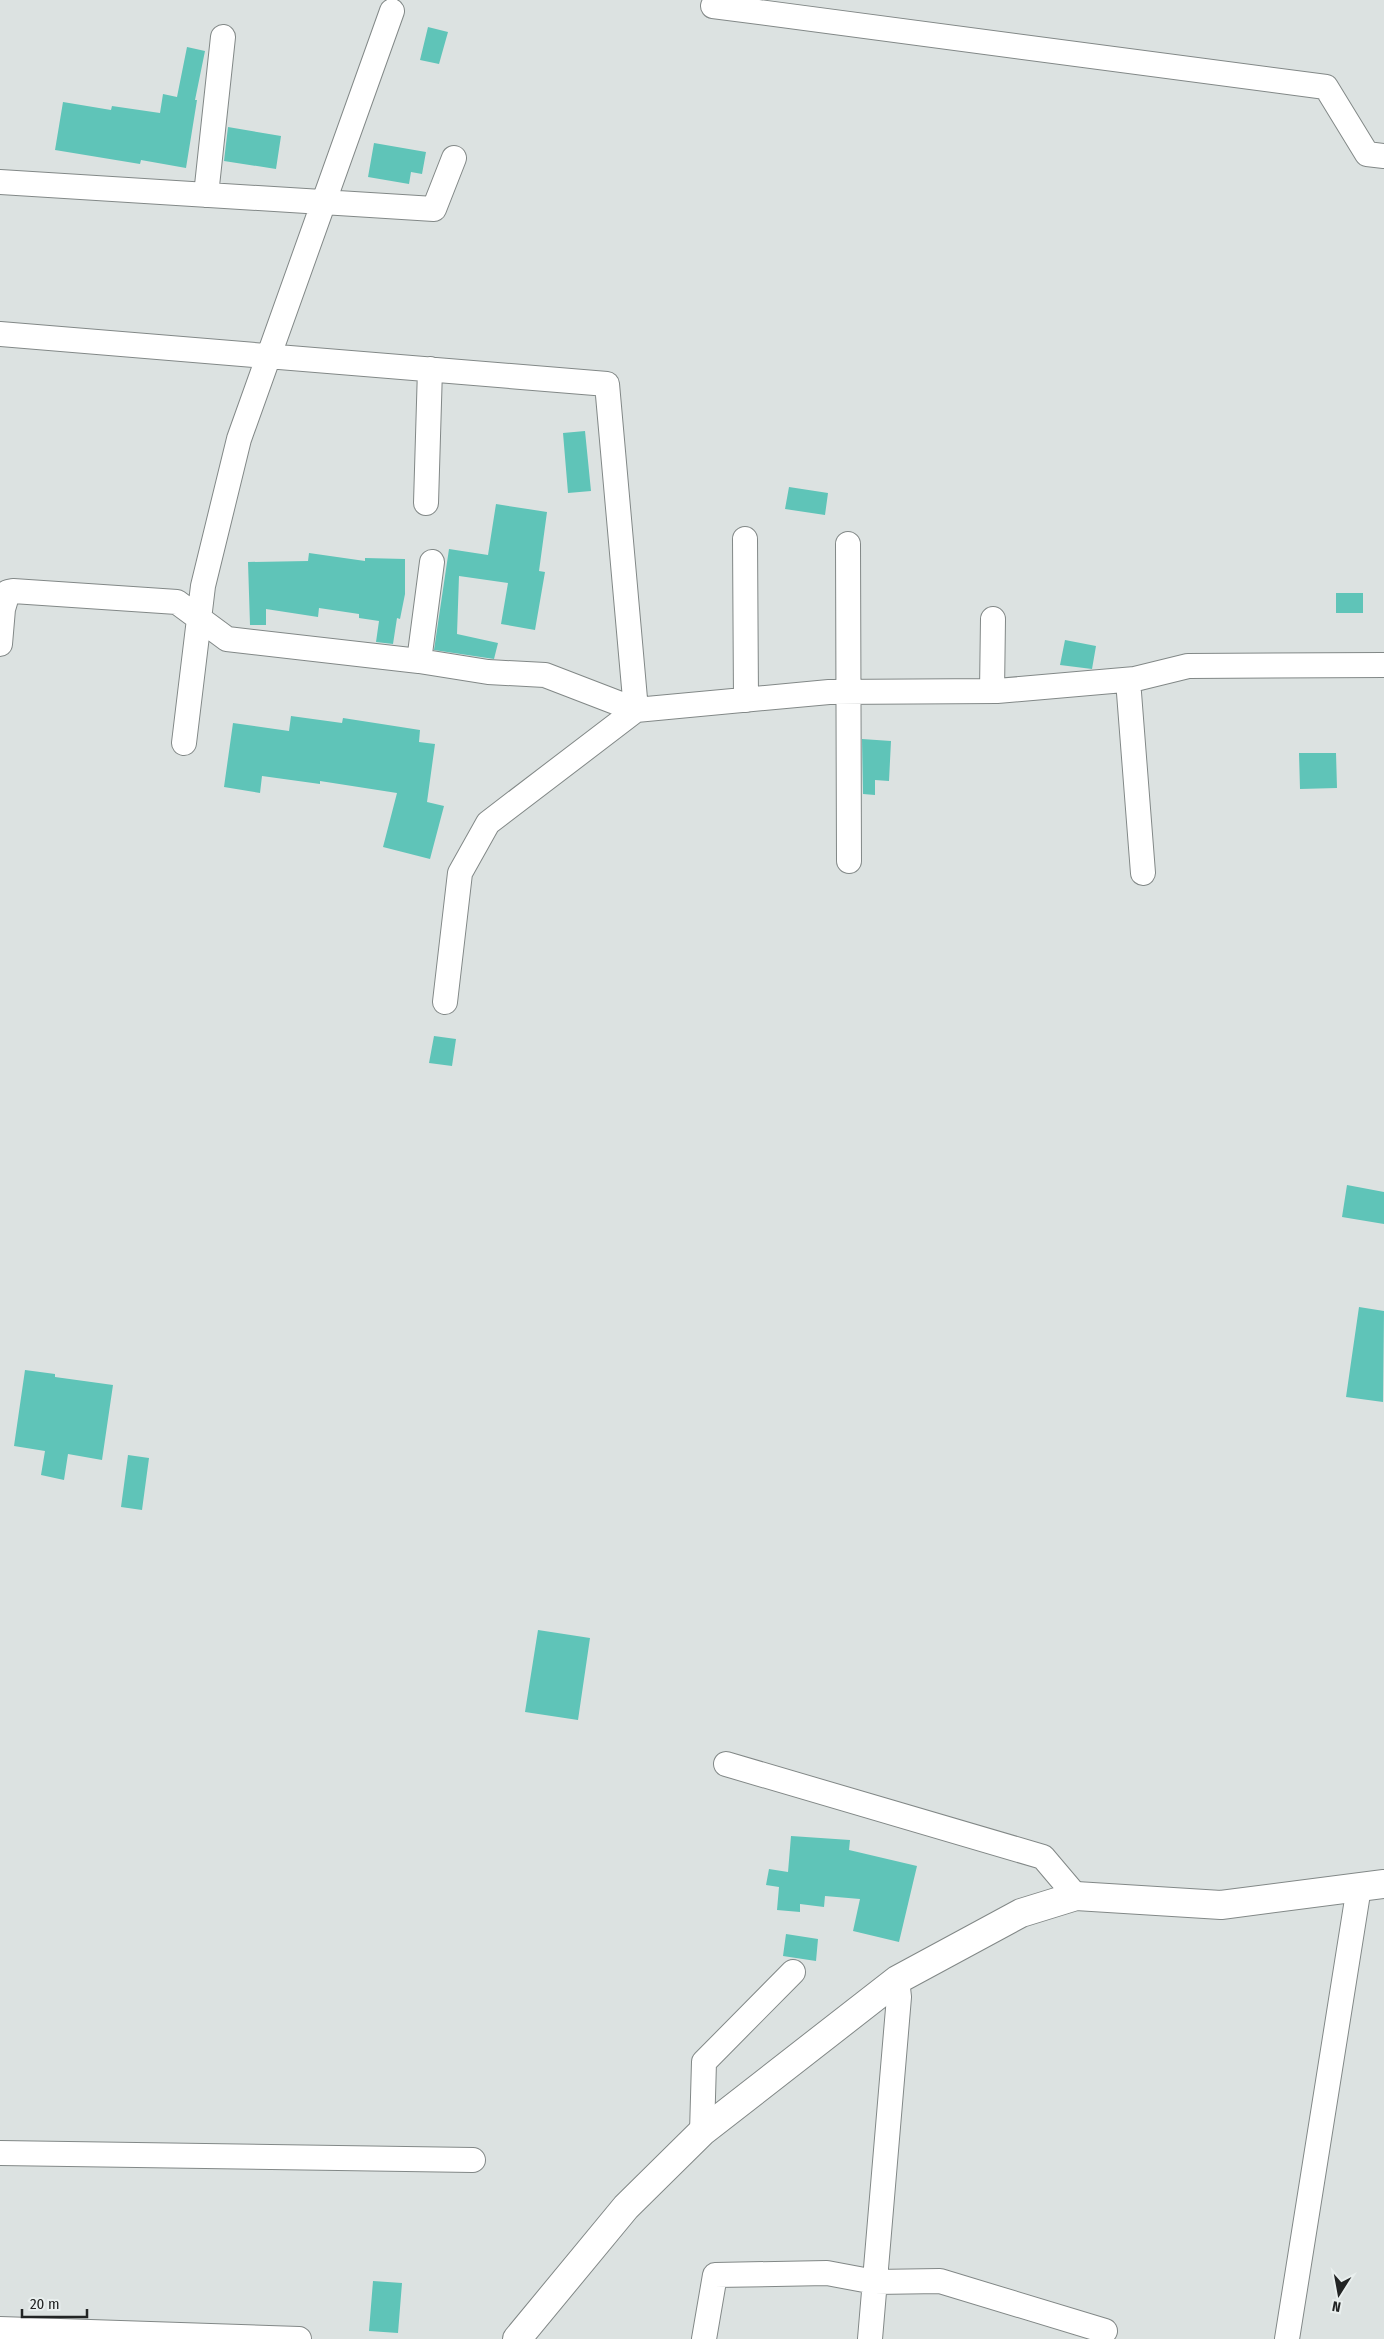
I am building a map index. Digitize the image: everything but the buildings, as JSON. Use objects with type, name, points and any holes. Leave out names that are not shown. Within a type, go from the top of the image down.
[{"type":"main road","points":[[517,2339],[626,2207],[702,2132],[897,1980],[1021,1913],[1076,1896],[1221,1905],[1371,1886]]},
{"type":"street","points":[[713,6],[1326,87],[1367,154],[1384,156]]},
{"type":"street","points":[[184,744],[203,586],[239,439],[392,11]]},
{"type":"street","points":[[206,195],[223,37]]},
{"type":"street","points":[[0,182],[434,209],[454,158]]},
{"type":"street","points":[[0,334],[607,384],[636,710]]},
{"type":"street","points":[[426,503],[430,369]]},
{"type":"street","points":[[746,538],[746,700]]},
{"type":"street","points":[[848,544],[849,861]]},
{"type":"street","points":[[418,661],[432,562]]},
{"type":"street","points":[[0,644],[4,592],[93,595],[176,602],[227,639],[418,661],[488,672],[545,676],[636,710],[848,692],[992,691],[1128,680],[1188,666],[1384,665]]},
{"type":"street","points":[[992,691],[993,619]]},
{"type":"street","points":[[1128,680],[1143,874]]},
{"type":"street","points":[[446,1002],[460,873],[488,824],[636,710]]},
{"type":"street","points":[[726,1764],[1043,1857],[1076,1896]]},
{"type":"street","points":[[1287,2339],[1371,1886]]},
{"type":"street","points":[[702,2132],[704,2062],[793,1972]]},
{"type":"street","points":[[870,2339],[899,1997],[897,1980]]},
{"type":"street","points":[[0,2153],[473,2160]]},
{"type":"street","points":[[704,2339],[715,2275],[827,2273],[875,2282],[940,2281],[1104,2331]]},
{"type":"street","points":[[0,2329],[299,2339]]}]
